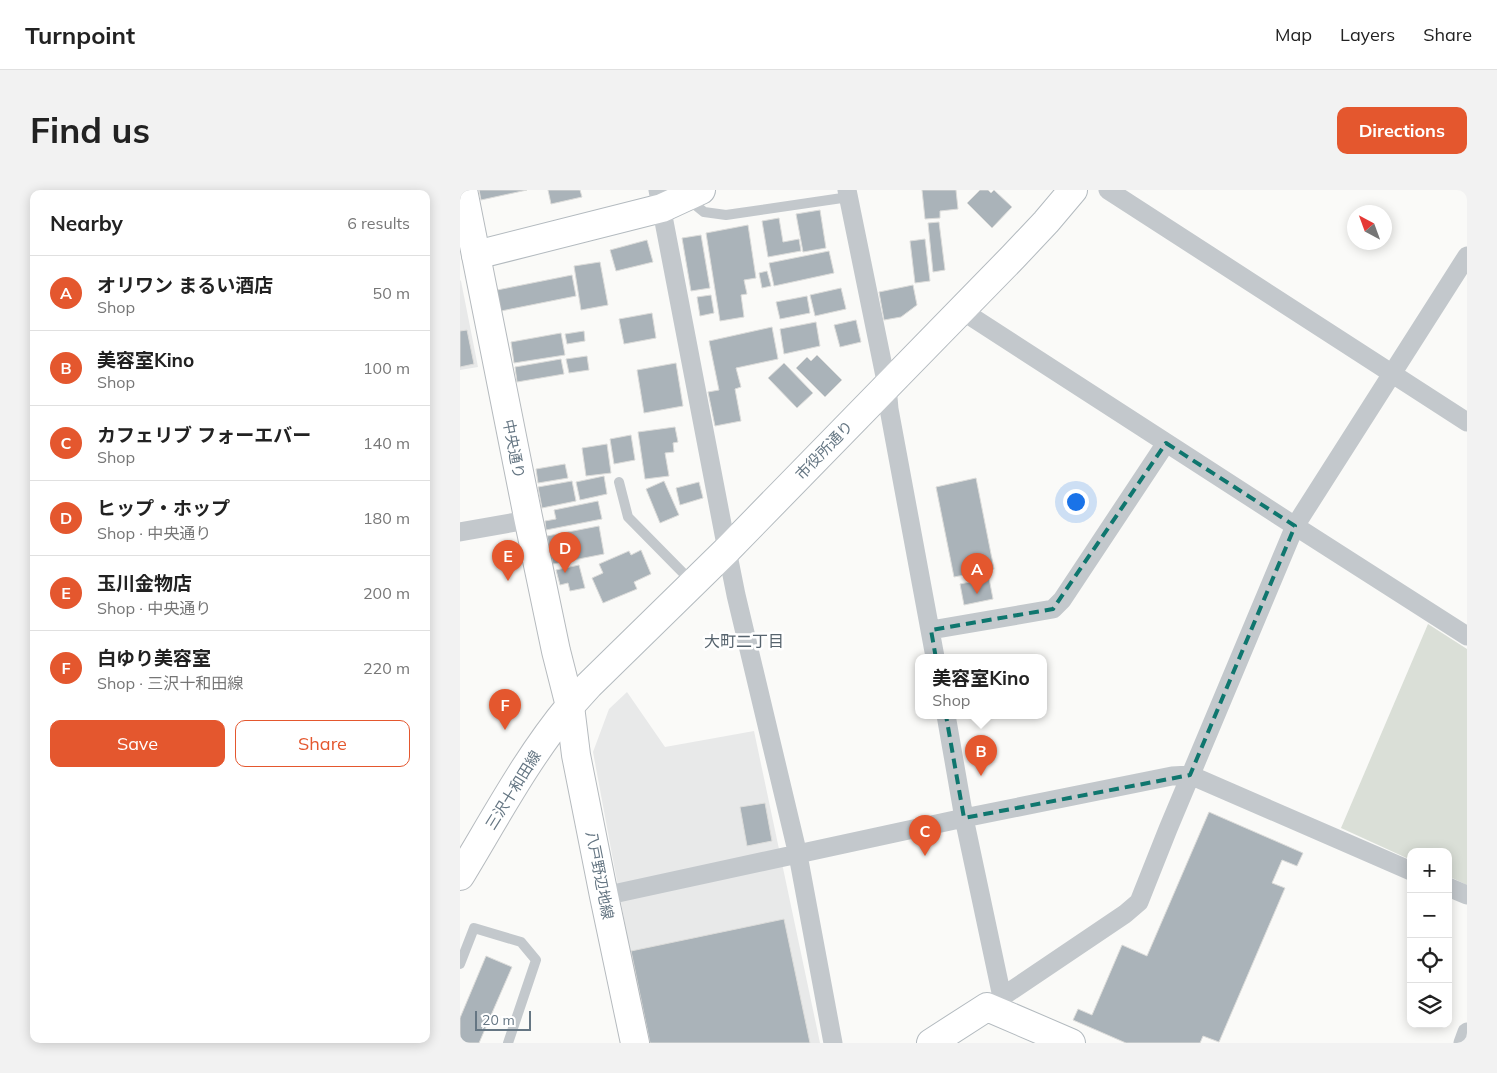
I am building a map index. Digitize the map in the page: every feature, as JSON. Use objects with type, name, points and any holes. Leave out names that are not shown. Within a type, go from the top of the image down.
[{"type":"street","name":"中央通り","points":[[462,190],[468,256],[570,706]]},
{"type":"street","name":"市役所通り","points":[[570,706],[589,685],[727,550],[887,386],[1046,222],[1073,190]]},
{"type":"street","points":[[1108,190],[1467,422]]},
{"type":"street","points":[[848,194],[887,386],[889,409],[935,654]]},
{"type":"street","points":[[468,256],[676,196],[727,550],[798,855],[833,1043]]},
{"type":"street","points":[[931,1043],[1125,914],[1139,902],[1190,775],[1295,526],[1467,256]]},
{"type":"street","points":[[960,310],[1467,636]]},
{"type":"street","points":[[931,630],[1053,609],[1062,600],[1166,443]]},
{"type":"street","points":[[460,532],[516,522],[528,517]]},
{"type":"street","name":"三沢十和田線","points":[[460,876],[552,727],[570,706]]},
{"type":"street","name":"八戸野辺地線","points":[[570,706],[576,755],[635,1043]]},
{"type":"street","points":[[947,719],[995,1002]]},
{"type":"street","points":[[604,896],[964,818],[1172,776],[1190,775],[1407,869]]},
{"type":"street","points":[[1452,889],[1467,895]]},
{"type":"street","points":[[995,1002],[1071,1043]]},
{"type":"street","points":[[1463,1043],[1467,1032]]},
{"type":"lane","points":[[676,196],[704,212],[726,214],[848,194]]},
{"type":"lane","points":[[620,482],[628,517],[693,583]]},
{"type":"lane","points":[[460,964],[474,928],[521,942],[536,960],[508,1043]]},
{"type":"highlighted area","points":[[1166,443],[1295,526],[1190,775],[964,818],[931,630],[1053,609]]},
{"type":"shaded area","points":[[460,280],[478,367],[460,370]]},
{"type":"shaded area","points":[[1428,624],[1467,649],[1467,885],[1452,878],[1452,848],[1407,848],[1407,858],[1341,828]]},
{"type":"shaded area","points":[[627,692],[665,747],[754,731],[820,1043],[647,1043],[593,752],[609,709]]},
{"type":"building","points":[[479,190],[527,190],[481,200]]},
{"type":"building","points":[[548,190],[580,190],[582,197],[551,204]]},
{"type":"building","points":[[922,190],[956,190],[958,209],[940,211],[940,218],[925,219]]},
{"type":"building","points":[[980,190],[988,190],[991,193],[994,190],[1012,207],[992,228],[967,203]]},
{"type":"building","points":[[820,210],[826,248],[803,252],[796,214]]},
{"type":"building","points":[[779,218],[783,242],[799,239],[801,251],[768,257],[762,221]]},
{"type":"building","points":[[939,222],[945,270],[933,272],[928,223]]},
{"type":"building","points":[[748,225],[756,278],[744,280],[747,294],[741,295],[744,317],[720,321],[706,233]]},
{"type":"building","points":[[701,235],[710,288],[691,291],[682,238]]},
{"type":"building","points":[[925,239],[930,281],[915,283],[910,241]]},
{"type":"building","points":[[647,240],[653,262],[616,271],[610,250]]},
{"type":"building","points":[[829,251],[834,273],[774,286],[769,263]]},
{"type":"building","points":[[600,262],[608,305],[581,310],[574,266]]},
{"type":"building","points":[[767,271],[771,286],[762,288],[759,273]]},
{"type":"building","points":[[572,275],[576,296],[501,311],[497,290]]},
{"type":"building","points":[[913,285],[917,305],[901,317],[884,320],[879,292]]},
{"type":"building","points":[[841,288],[846,309],[815,316],[810,295]]},
{"type":"building","points":[[711,295],[714,313],[700,316],[697,297]]},
{"type":"building","points":[[807,296],[810,313],[780,319],[776,302]]},
{"type":"building","points":[[652,313],[656,338],[624,344],[619,319]]},
{"type":"building","points":[[856,320],[861,342],[840,347],[834,325]]},
{"type":"building","points":[[816,322],[820,346],[784,354],[780,329]]},
{"type":"building","points":[[772,327],[778,359],[736,368],[741,387],[735,389],[741,421],[715,426],[708,392],[719,390],[709,341]]},
{"type":"building","points":[[467,330],[474,364],[460,367],[460,331]]},
{"type":"building","points":[[584,331],[585,341],[567,344],[565,334]]},
{"type":"building","points":[[561,333],[565,355],[514,363],[511,342]]},
{"type":"building","points":[[817,355],[842,380],[825,397],[796,368],[807,357],[811,361]]},
{"type":"building","points":[[587,356],[589,370],[569,373],[566,359]]},
{"type":"building","points":[[561,359],[564,374],[517,382],[515,367]]},
{"type":"building","points":[[676,363],[683,406],[644,413],[637,370]]},
{"type":"building","points":[[784,363],[813,393],[797,408],[768,378]]},
{"type":"building","points":[[675,427],[678,442],[673,443],[674,452],[665,453],[669,476],[645,479],[638,432]]},
{"type":"building","points":[[631,435],[635,460],[614,464],[610,439]]},
{"type":"building","points":[[607,444],[611,473],[586,476],[582,448]]},
{"type":"building","points":[[565,464],[568,478],[538,483],[536,469]]},
{"type":"building","points":[[604,476],[607,494],[580,500],[576,482]]},
{"type":"building","points":[[976,478],[994,569],[954,577],[936,487]]},
{"type":"building","points":[[572,481],[576,501],[542,508],[538,487]]},
{"type":"building","points":[[664,481],[679,515],[660,523],[646,489]]},
{"type":"building","points":[[699,482],[703,498],[680,505],[676,488]]},
{"type":"building","points":[[598,501],[602,519],[546,530],[545,521],[556,519],[554,510]]},
{"type":"building","points":[[599,526],[604,554],[553,564],[547,536]]},
{"type":"building","points":[[641,550],[651,574],[634,582],[637,589],[603,603],[592,578],[603,573],[599,564],[629,551],[631,555]]},
{"type":"building","points":[[579,565],[585,588],[570,591],[568,583],[560,585],[556,570]]},
{"type":"building","points":[[989,578],[993,599],[964,605],[960,584]]},
{"type":"building","points":[[765,803],[772,841],[747,846],[740,807]]},
{"type":"building","points":[[1209,812],[1303,853],[1297,866],[1282,860],[1272,883],[1285,888],[1219,1042],[1203,1036],[1200,1043],[1126,1043],[1073,1020],[1078,1009],[1092,1015],[1122,945],[1147,956]]},
{"type":"building","points":[[784,919],[810,1043],[650,1043],[631,951]]},
{"type":"building","points":[[486,956],[512,967],[479,1043],[460,1043],[460,1018]]},
{"type":"place","name":"ヒップ・ホップ","points":[[565,573]]},
{"type":"place","name":"玉川金物店","points":[[508,581]]},
{"type":"place","name":"オリワン まるい酒店","points":[[977,594]]},
{"type":"place","name":"白ゆり美容室","points":[[505,730]]},
{"type":"place","name":"美容室Kino","points":[[981,776]]},
{"type":"place","name":"カフェリブ フォーエバー","points":[[925,856]]},
{"type":"district","name":"大町二丁目","points":[[744,641]]}]
